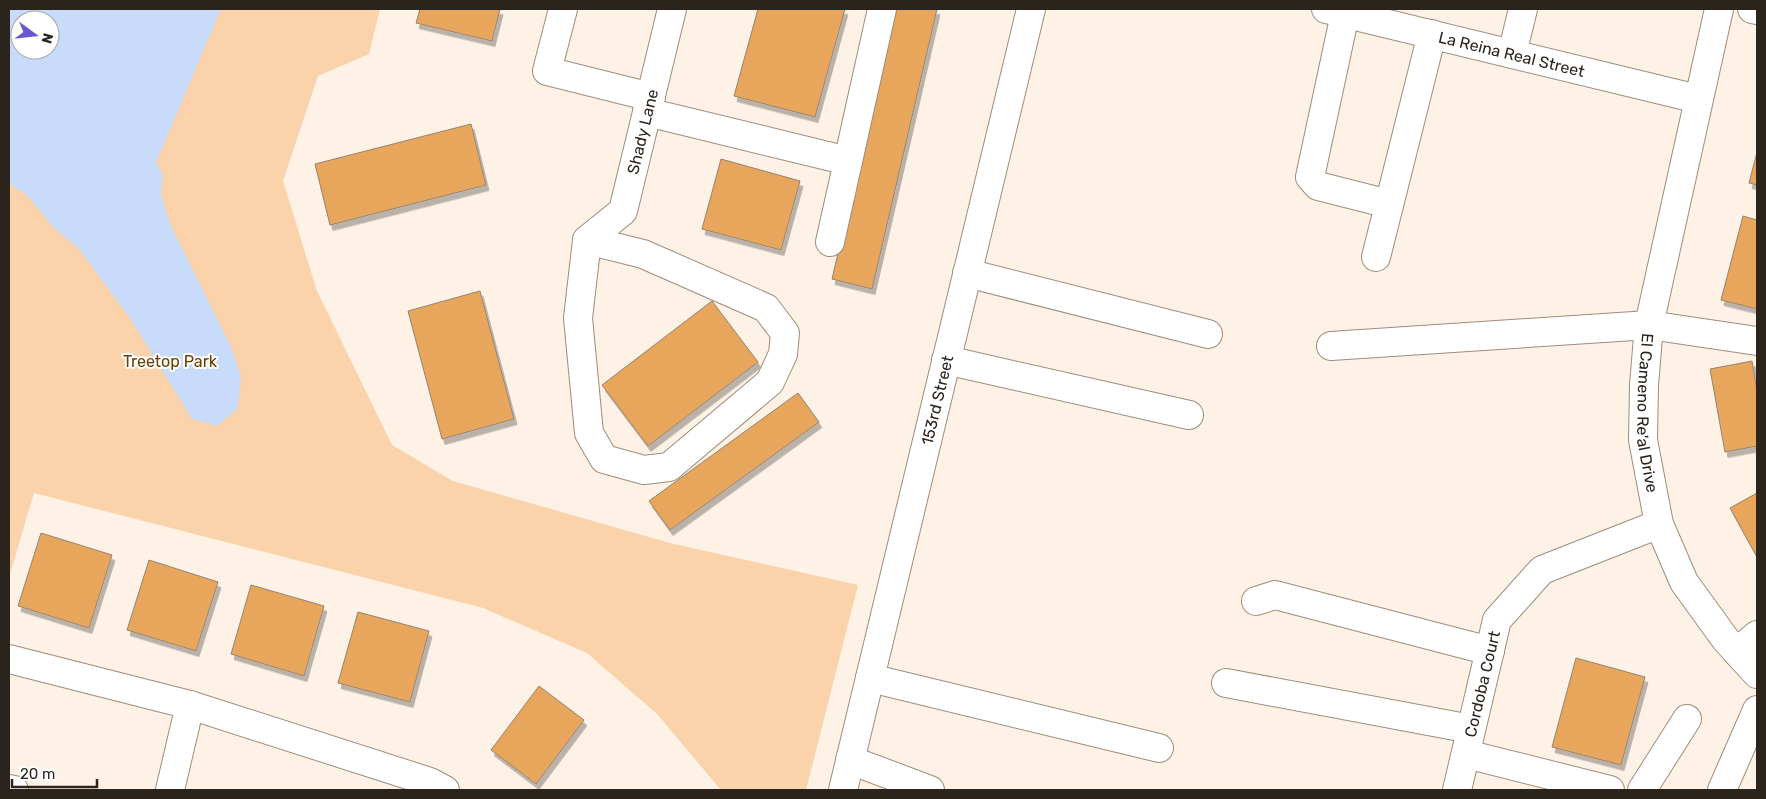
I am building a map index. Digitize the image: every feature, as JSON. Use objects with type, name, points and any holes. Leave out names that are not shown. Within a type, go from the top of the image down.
[{"type":"street","points":[[563,9],[547,71],[649,104],[848,161]]},
{"type":"street","name":"Shady Lane","points":[[587,240],[623,211],[672,9]]},
{"type":"street","points":[[830,242],[882,9]]},
{"type":"street","name":"153rd Street","points":[[843,790],[1031,9]]},
{"type":"street","points":[[1512,54],[1522,9]]},
{"type":"street","name":"El Cameno Re'al Drive","points":[[1720,9],[1698,99],[1650,325],[1644,385],[1643,440],[1659,524],[1684,582],[1747,643],[1757,674]]},
{"type":"street","points":[[1752,9],[1757,10]]},
{"type":"street","points":[[1336,11],[1310,177],[1318,186],[1389,204]]},
{"type":"street","name":"La Reina Real Street","points":[[1336,11],[1397,17],[1432,34],[1698,99]]},
{"type":"street","points":[[1376,257],[1432,34]]},
{"type":"street","points":[[587,240],[643,254],[766,308],[785,333],[782,354],[770,382],[669,467],[644,470],[604,459],[589,433],[578,318],[587,240]]},
{"type":"street","points":[[967,273],[1208,334]]},
{"type":"street","points":[[1331,346],[1650,325],[1757,341]]},
{"type":"street","points":[[946,360],[1189,415]]},
{"type":"street","name":"Cordoba Court","points":[[1457,790],[1497,620],[1542,570],[1659,524]]},
{"type":"street","points":[[1256,600],[1275,595],[1490,651]]},
{"type":"street","points":[[9,659],[190,705],[433,787]]},
{"type":"street","points":[[870,678],[1159,748]]},
{"type":"street","points":[[1226,682],[1469,742],[1610,790]]},
{"type":"street","points":[[170,790],[190,705]]},
{"type":"street","points":[[1722,790],[1757,710]]},
{"type":"street","points":[[1642,790],[1687,719]]},
{"type":"street","points":[[850,760],[930,790]]},
{"type":"street","points":[[9,789],[14,790]]},
{"type":"green space","name":"Treetop Park","points":[[9,9],[380,9],[369,54],[318,76],[283,181],[317,291],[392,445],[453,481],[670,543],[858,585],[806,790],[721,790],[657,714],[587,653],[483,608],[34,493],[9,577]]},
{"type":"water","points":[[9,9],[221,9],[156,163],[163,175],[161,194],[170,224],[231,347],[241,376],[238,408],[217,426],[192,419],[130,318],[79,249],[53,227],[28,196],[9,183]]},
{"type":"building","points":[[420,9],[500,9],[492,41],[416,23]]},
{"type":"building","points":[[758,9],[845,9],[815,117],[734,96]]},
{"type":"building","points":[[895,9],[937,9],[872,289],[832,279]]},
{"type":"building","points":[[471,124],[486,185],[330,225],[315,164]]},
{"type":"building","points":[[1757,152],[1757,185],[1749,183]]},
{"type":"building","points":[[721,159],[800,181],[781,250],[702,229]]},
{"type":"building","points":[[1743,216],[1757,220],[1757,309],[1721,300]]},
{"type":"building","points":[[480,291],[514,419],[442,439],[408,311]]},
{"type":"building","points":[[712,301],[758,362],[648,446],[602,385]]},
{"type":"building","points":[[1752,361],[1757,391],[1757,446],[1725,452],[1710,369]]},
{"type":"building","points":[[798,393],[819,422],[670,530],[649,501]]},
{"type":"building","points":[[1757,493],[1757,557],[1730,508]]},
{"type":"building","points":[[41,533],[112,555],[89,628],[18,606]]},
{"type":"building","points":[[149,560],[218,582],[196,651],[127,630]]},
{"type":"building","points":[[251,585],[324,606],[304,676],[231,654]]},
{"type":"building","points":[[358,612],[429,631],[410,702],[338,683]]},
{"type":"building","points":[[1576,658],[1645,677],[1621,765],[1552,747]]},
{"type":"building","points":[[539,686],[584,720],[536,784],[491,750]]}]
